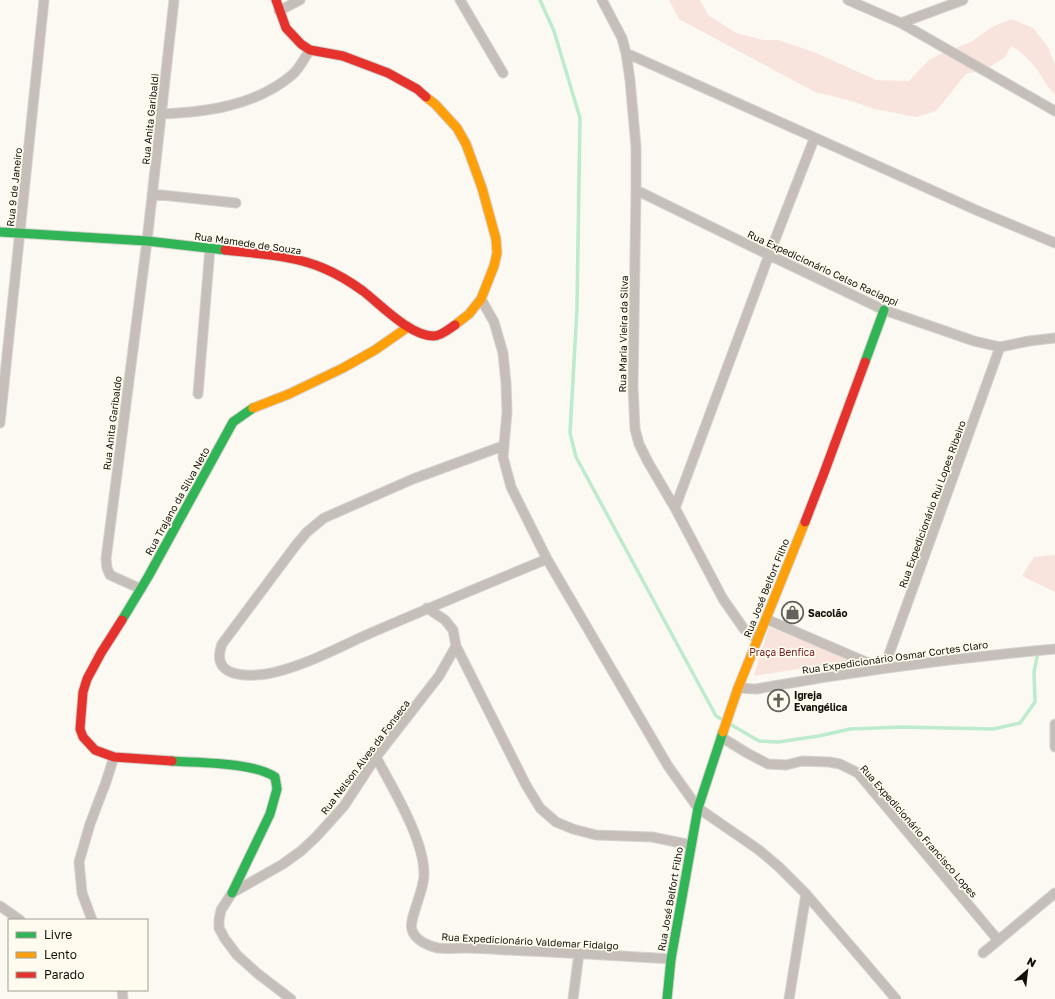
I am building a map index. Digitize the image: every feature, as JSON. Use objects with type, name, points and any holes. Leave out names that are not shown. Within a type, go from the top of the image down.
[{"type":"street","name":"Rua 9 de Janeiro","points":[[0,423],[44,0]]},
{"type":"street","name":"Rua Anita Garibaldi","points":[[147,241],[174,0]]},
{"type":"street","points":[[162,114],[194,113],[241,103],[272,89],[292,74],[310,50],[301,44],[286,28],[276,0]]},
{"type":"street","points":[[279,11],[300,0]]},
{"type":"street","points":[[460,0],[503,73]]},
{"type":"street","name":"Rua Maria Vieira da Silva","points":[[602,0],[622,38],[626,54],[636,147],[633,387],[635,429],[639,444],[648,462],[675,508],[723,599],[744,629],[757,639]]},
{"type":"street","points":[[848,0],[901,23],[1055,110]]},
{"type":"street","points":[[901,23],[963,0]]},
{"type":"street","name":"Rua Mamede de Souza","points":[[0,232],[147,241],[297,259],[324,268],[361,290],[408,327],[423,334],[435,336],[447,331],[469,314],[481,299],[494,266],[497,253],[496,239],[482,188],[466,144],[457,128],[435,104],[417,89],[388,73],[344,56],[310,50]]},
{"type":"street","points":[[626,54],[814,139],[1055,243]]},
{"type":"street","points":[[675,508],[769,255],[814,139]]},
{"type":"street","name":"Rua Expedicionário Celso Raciappi","points":[[636,190],[884,310],[974,341],[1000,347],[1029,341],[1055,338]]},
{"type":"street","points":[[152,194],[236,203]]},
{"type":"street","name":"Rua Anita Garibaldo","points":[[141,588],[110,575],[107,568],[106,559],[147,241]]},
{"type":"street","points":[[198,394],[210,248]]},
{"type":"street","points":[[481,299],[494,322],[503,353],[507,412],[503,457],[505,470],[511,487],[547,559],[668,766],[698,808],[759,850],[779,867],[806,894],[896,999]]},
{"type":"street","name":"Rua José Belfort Filho","points":[[667,999],[671,959],[698,808],[738,688],[824,473],[884,310]]},
{"type":"street","name":"Rua Trajano da Silva Neto","points":[[114,757],[95,750],[83,737],[80,729],[83,692],[87,679],[141,588],[233,422],[256,406],[289,394],[343,368],[375,350],[408,327]]},
{"type":"street","name":"Rua Expedicionário Rui Lopes Ribeiro","points":[[882,668],[1000,347]]},
{"type":"street","points":[[503,446],[414,479],[324,518],[296,545],[222,644],[218,653],[219,663],[225,669],[234,673],[246,675],[266,674],[292,667],[427,608],[547,559]]},
{"type":"street","points":[[427,608],[445,620],[453,630],[456,646],[526,785],[540,808],[556,822],[573,829],[596,834],[652,837],[691,845]]},
{"type":"street","points":[[766,619],[882,668]]},
{"type":"street","name":"Rua Nelson Alves da Fonseca","points":[[232,893],[283,864],[301,851],[316,837],[344,806],[376,757],[428,693],[456,646]]},
{"type":"street","name":"Rua Expedicionário Osmar Cortes Claro","points":[[738,688],[756,689],[882,668],[991,654],[1055,649]]},
{"type":"street","points":[[1055,724],[1055,747]]},
{"type":"street","name":"Rua Expedicionário Francisco Lopes","points":[[721,737],[768,764],[786,765],[802,761],[829,762],[840,764],[858,773],[998,940]]},
{"type":"street","points":[[92,919],[82,893],[79,862],[90,824],[114,757]]},
{"type":"street","name":"Rua Nelson Alves da Fonseca","points":[[114,757],[239,766],[270,773],[275,777],[277,789],[270,814],[232,893],[221,910],[219,928],[237,955],[257,973],[291,999]]},
{"type":"street","name":"Rua Expedicionário Valdemar Fidalgo","points":[[376,757],[399,798],[417,840],[423,862],[424,876],[417,906],[412,917],[411,929],[416,938],[437,948],[579,953],[671,959]]},
{"type":"street","points":[[983,953],[1055,893]]},
{"type":"street","points":[[789,999],[806,894]]},
{"type":"street","points":[[0,906],[19,919]]},
{"type":"street","points":[[574,999],[579,953]]},
{"type":"green space","points":[[669,0],[700,0],[708,15],[736,33],[763,40],[778,40],[816,53],[876,80],[909,81],[929,60],[971,42],[992,27],[1011,19],[1033,28],[1048,47],[1055,65],[1055,94],[1029,60],[1011,46],[1005,57],[987,69],[966,74],[936,111],[916,117],[875,109],[848,100],[815,92],[679,19]]},
{"type":"green space","points":[[1055,555],[1055,592],[1022,576],[1034,557]]},
{"type":"green space","name":"Praça Benfica","points":[[769,627],[855,660],[754,676]]},
{"type":"waterway","points":[[540,0],[554,31],[580,118],[577,308],[570,433],[576,457],[716,716],[759,741],[778,742],[819,736],[850,729],[902,727],[993,729],[1020,723],[1035,702],[1034,672],[1038,653],[1040,652]]},
{"type":"traffic: fast","points":[[0,232],[147,241],[225,250]]},
{"type":"traffic: fast","points":[[865,362],[884,310]]},
{"type":"traffic: fast","points":[[122,620],[148,577],[233,422],[253,408]]},
{"type":"traffic: fast","points":[[667,999],[671,959],[698,808],[723,732]]},
{"type":"traffic: fast","points":[[172,761],[225,764],[253,768],[275,777],[277,789],[270,814],[232,893]]},
{"type":"traffic: slow","points":[[426,97],[435,104],[457,128],[466,144],[482,188],[496,239],[497,253],[494,266],[481,299],[469,314],[455,325]]},
{"type":"traffic: slow","points":[[253,408],[289,394],[343,368],[375,350],[408,327]]},
{"type":"traffic: slow","points":[[723,732],[738,688],[805,522]]},
{"type":"traffic: jam","points":[[276,0],[286,28],[301,44],[310,50],[343,56],[388,73],[417,89],[426,97]]},
{"type":"traffic: jam","points":[[225,250],[300,260],[323,268],[354,285],[396,319],[415,331],[425,335],[439,335],[455,325]]},
{"type":"traffic: jam","points":[[805,522],[865,362]]},
{"type":"traffic: jam","points":[[122,620],[101,653],[87,679],[83,692],[80,729],[83,737],[95,750],[114,757],[172,761]]},
{"type":"place","name":"Sacolão","points":[[792,613]]},
{"type":"place","name":"Igreja Evangélica","points":[[779,701]]}]
